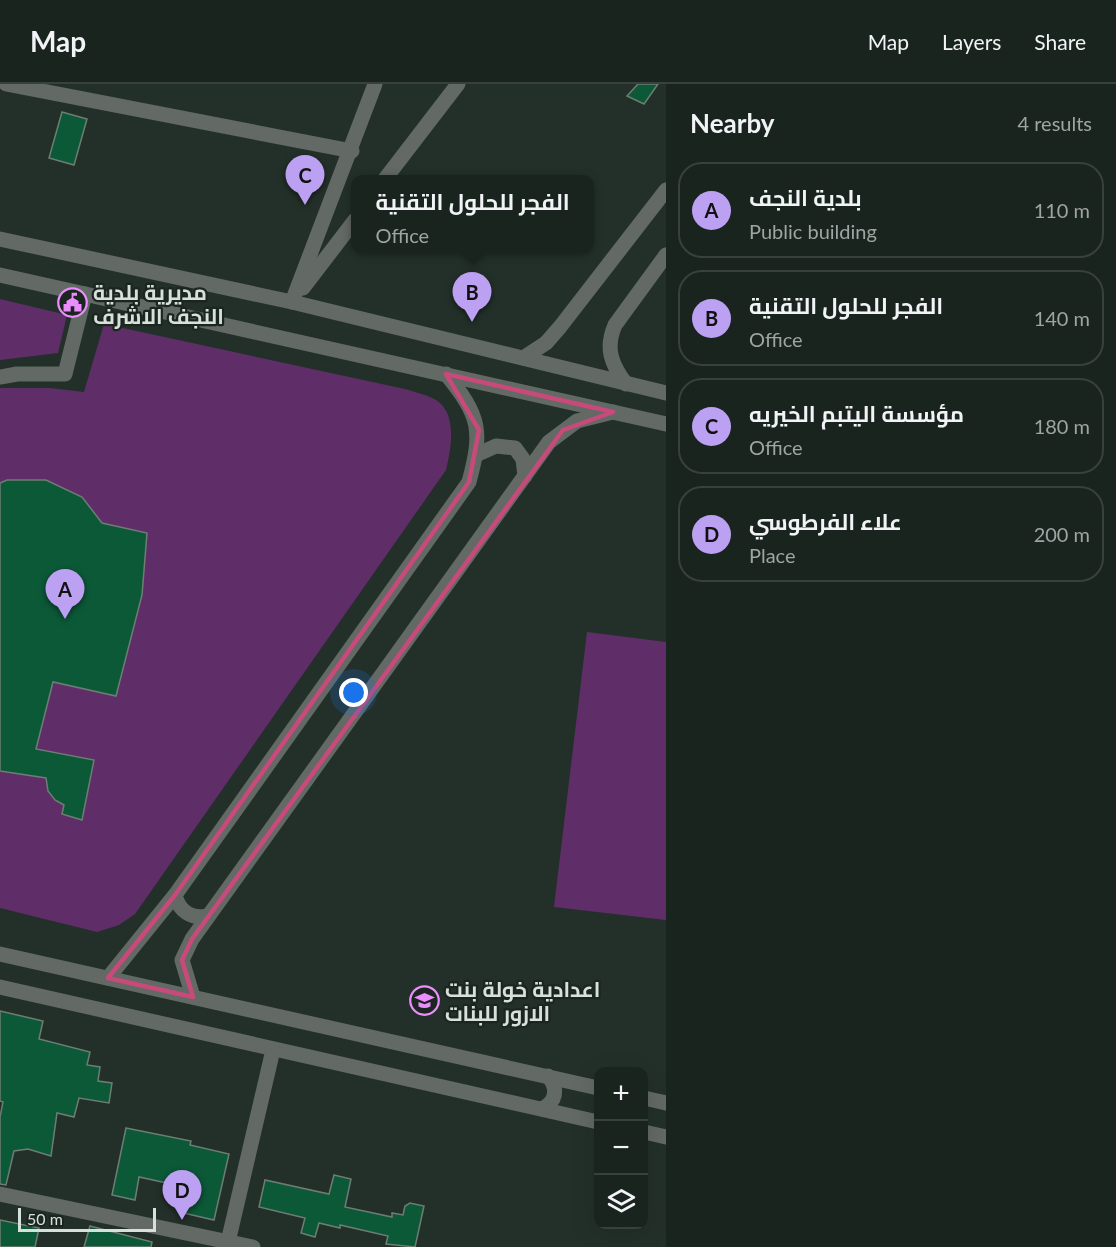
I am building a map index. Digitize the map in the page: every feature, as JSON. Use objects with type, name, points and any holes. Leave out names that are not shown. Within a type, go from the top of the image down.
[{"type":"street","points":[[6,84],[352,151]]},
{"type":"street","points":[[292,302],[352,151],[375,84]]},
{"type":"street","points":[[390,175],[458,84]]},
{"type":"street","points":[[523,358],[546,343],[560,327],[666,190]]},
{"type":"street","points":[[292,302],[351,225]]},
{"type":"street","points":[[0,239],[292,302],[666,393]]},
{"type":"street","points":[[626,384],[613,367],[610,336],[615,325],[666,255]]},
{"type":"street","points":[[0,275],[666,424]]},
{"type":"street","points":[[0,377],[18,374],[65,374],[85,294]]},
{"type":"street","points":[[108,978],[175,895],[469,482],[479,430],[465,400],[446,374]]},
{"type":"street","points":[[193,997],[182,960],[192,939],[208,916],[549,442],[577,421],[612,412]]},
{"type":"street","points":[[476,455],[496,446],[515,448],[524,459],[525,476]]},
{"type":"street","points":[[175,895],[178,906],[189,914],[198,918],[208,916]]},
{"type":"street","points":[[0,954],[594,1087]]},
{"type":"street","points":[[0,987],[594,1121]]},
{"type":"street","points":[[228,1242],[273,1050]]},
{"type":"street","points":[[542,1109],[548,1106],[555,1095],[555,1088],[549,1076]]},
{"type":"street","points":[[648,1099],[666,1103]]},
{"type":"street","points":[[648,1133],[666,1137]]},
{"type":"street","points":[[0,1194],[253,1247]]},
{"type":"highlighted area","points":[[446,374],[613,412],[563,430],[192,939],[182,960],[193,997],[108,978],[175,895],[469,482],[479,430]]},
{"type":"shaded area","points":[[0,299],[67,315],[58,353],[0,360]]},
{"type":"shaded area","points":[[104,324],[422,394],[441,404],[446,411],[450,421],[451,441],[446,470],[135,914],[119,925],[97,932],[0,908],[0,388],[50,388],[84,392]]},
{"type":"shaded area","points":[[587,632],[666,642],[666,920],[554,907]]},
{"type":"building","points":[[638,84],[658,84],[644,104],[627,96]]},
{"type":"building","points":[[62,112],[87,119],[74,165],[49,158]]},
{"type":"building","points":[[7,480],[46,480],[82,497],[102,523],[147,533],[142,595],[116,696],[53,682],[36,749],[94,760],[82,820],[62,814],[64,805],[55,800],[48,791],[46,778],[0,771],[0,483]]},
{"type":"building","points":[[0,1011],[43,1021],[39,1039],[90,1052],[87,1065],[100,1067],[98,1081],[112,1083],[109,1103],[79,1098],[74,1117],[57,1113],[51,1156],[28,1149],[14,1151],[6,1185],[0,1184],[0,1117],[3,1102],[0,1101]]},
{"type":"building","points":[[126,1128],[191,1141],[190,1145],[229,1154],[214,1220],[179,1212],[185,1187],[139,1177],[135,1200],[112,1195]]},
{"type":"building","points":[[334,1175],[351,1179],[345,1207],[392,1217],[392,1213],[403,1215],[405,1206],[410,1203],[424,1206],[415,1247],[386,1244],[388,1236],[340,1225],[340,1228],[319,1223],[315,1237],[301,1233],[305,1218],[259,1207],[265,1180],[329,1194]]},
{"type":"building","points":[[0,1220],[39,1228],[35,1247],[0,1247]]},
{"type":"building","points":[[90,1226],[152,1242],[151,1247],[84,1247]]},
{"type":"place","name":"مؤسسة اليتبم الخيريه","points":[[305,205]]},
{"type":"place","name":"مديرية بلدية النجف الاشرف","points":[[72,303]]},
{"type":"place","name":"الفجر للحلول التقنية","points":[[472,322]]},
{"type":"place","name":"بلدية النجف","points":[[65,619]]},
{"type":"place","name":"اعدادية خولة بنت الازور للبنات","points":[[424,1000]]},
{"type":"place","name":"علاء الفرطوسي","points":[[182,1220]]}]
